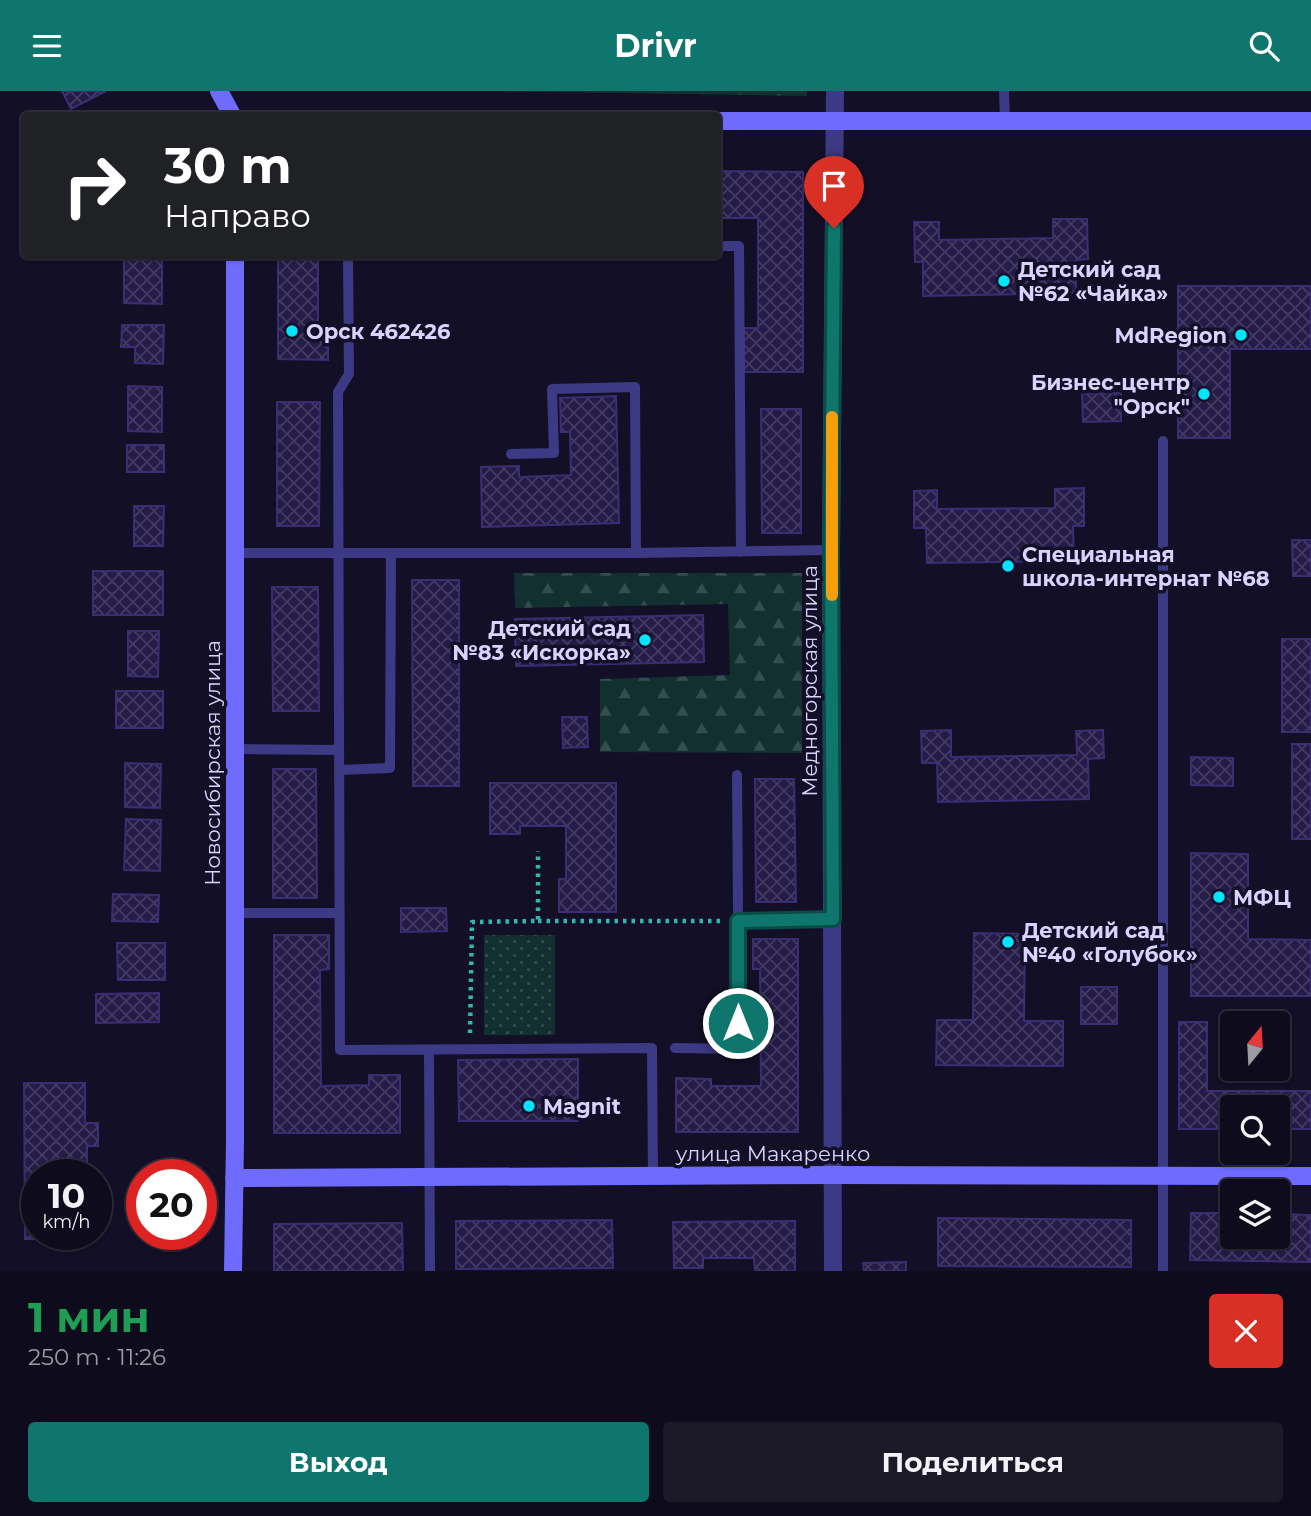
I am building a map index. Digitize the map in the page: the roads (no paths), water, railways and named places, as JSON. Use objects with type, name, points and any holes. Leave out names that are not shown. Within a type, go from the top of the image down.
[{"type":"street","points":[[219,91],[230,112]]},
{"type":"street","name":"Медногорская улица","points":[[833,1271],[831,550],[835,91]]},
{"type":"street","points":[[721,121],[1311,121]]},
{"type":"street","name":"Новосибирская улица","points":[[233,1271],[235,259]]},
{"type":"street","name":"улица Макаренко","points":[[234,1178],[834,1175],[1311,1177]]},
{"type":"lane","points":[[1004,91],[1005,121]]},
{"type":"lane","points":[[721,246],[739,246],[741,552]]},
{"type":"lane","points":[[348,259],[349,374],[338,392],[340,1050],[652,1048],[653,1177]]},
{"type":"lane","points":[[511,454],[554,453],[552,389],[635,387],[636,553]]},
{"type":"lane","points":[[1163,441],[1163,1271]]},
{"type":"lane","points":[[235,553],[831,550]]},
{"type":"lane","points":[[339,770],[390,768],[391,553]]},
{"type":"lane","points":[[235,749],[339,750]]},
{"type":"lane","points":[[675,1048],[738,1049],[737,775]]},
{"type":"lane","points":[[235,913],[339,913]]},
{"type":"lane","points":[[738,921],[833,919]]},
{"type":"lane","points":[[429,1050],[430,1271]]},
{"type":"place","name":"Детский сад №62 «Чайка»","points":[[1004,281]]},
{"type":"place","name":"Орск 462426","points":[[292,331]]},
{"type":"place","name":"MdRegion","points":[[1241,335]]},
{"type":"place","name":"Бизнес-центр \"Орск\"","points":[[1204,394]]},
{"type":"place","name":"Специальная школа-интернат №68","points":[[1008,566]]},
{"type":"place","name":"Детский сад №83 «Искорка»","points":[[645,640]]},
{"type":"place","name":"МФЦ","points":[[1219,897]]},
{"type":"place","name":"Детский сад №40 «Голубок»","points":[[1008,942]]},
{"type":"place","name":"Magnit","points":[[529,1106]]}]
